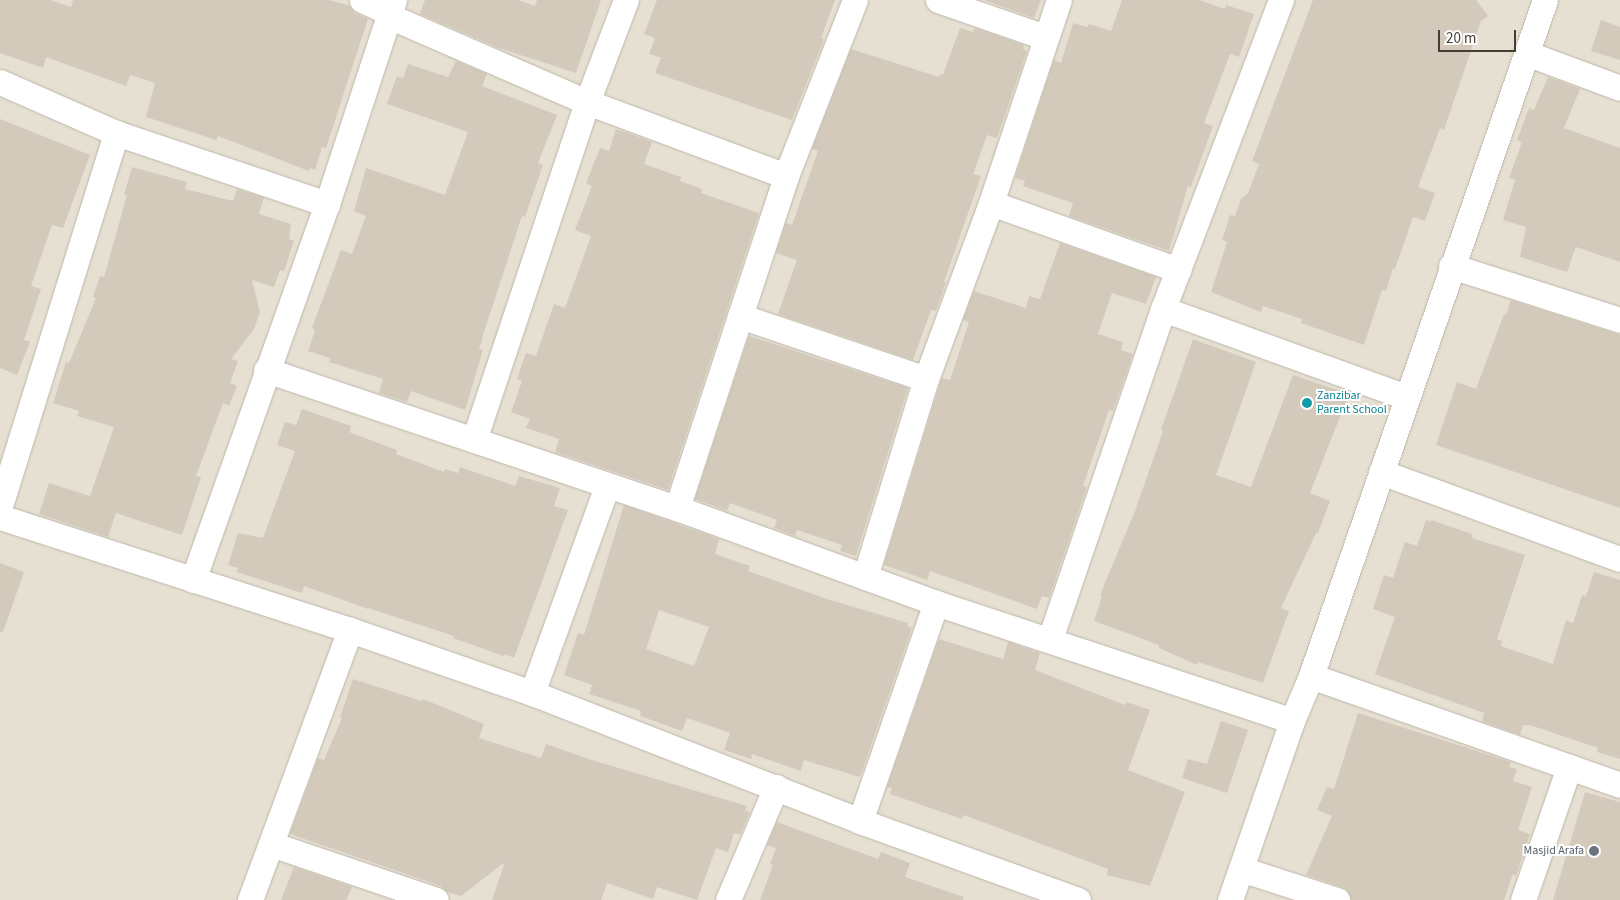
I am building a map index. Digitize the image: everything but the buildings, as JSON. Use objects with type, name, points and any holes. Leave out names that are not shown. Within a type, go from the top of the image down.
[{"type":"street","points":[[362,0],[383,10],[391,8],[587,102],[786,176]]},
{"type":"street","points":[[474,440],[587,102],[626,0]]},
{"type":"street","points":[[677,508],[786,176],[855,0]]},
{"type":"street","points":[[938,0],[1045,37]]},
{"type":"street","points":[[865,577],[926,379],[991,203],[1045,37],[1059,0]]},
{"type":"street","points":[[1050,640],[1163,309],[1281,0]]},
{"type":"street","points":[[1230,900],[1292,721],[1311,676],[1451,266],[1545,0]]},
{"type":"street","points":[[193,580],[266,370],[327,204],[391,8]]},
{"type":"street","points":[[1526,53],[1620,88]]},
{"type":"street","points":[[0,82],[116,133],[327,204]]},
{"type":"street","points":[[0,506],[116,133]]},
{"type":"street","points":[[991,203],[1178,270]]},
{"type":"street","points":[[1451,266],[1620,320]]},
{"type":"street","points":[[1163,309],[1406,397]]},
{"type":"street","points":[[740,316],[926,379]]},
{"type":"street","points":[[266,370],[677,508],[936,603],[1292,721]]},
{"type":"street","points":[[1381,472],[1620,558]]},
{"type":"street","points":[[532,692],[607,486]]},
{"type":"street","points":[[0,517],[350,630],[532,692],[860,821],[1078,900]]},
{"type":"street","points":[[860,821],[936,603]]},
{"type":"street","points":[[250,900],[350,630]]},
{"type":"street","points":[[1311,676],[1620,785]]},
{"type":"street","points":[[1523,900],[1569,767]]},
{"type":"street","points":[[728,900],[776,787]]},
{"type":"street","points":[[271,844],[436,900]]},
{"type":"street","points":[[1241,869],[1337,900]]},
{"type":"shaded area","points":[[0,0],[1620,0],[1620,900],[0,900]]},
{"type":"place","name":"Zanzibar Parent School","points":[[1307,403]]},
{"type":"place","name":"Masjid Arafa","points":[[1594,851]]}]
